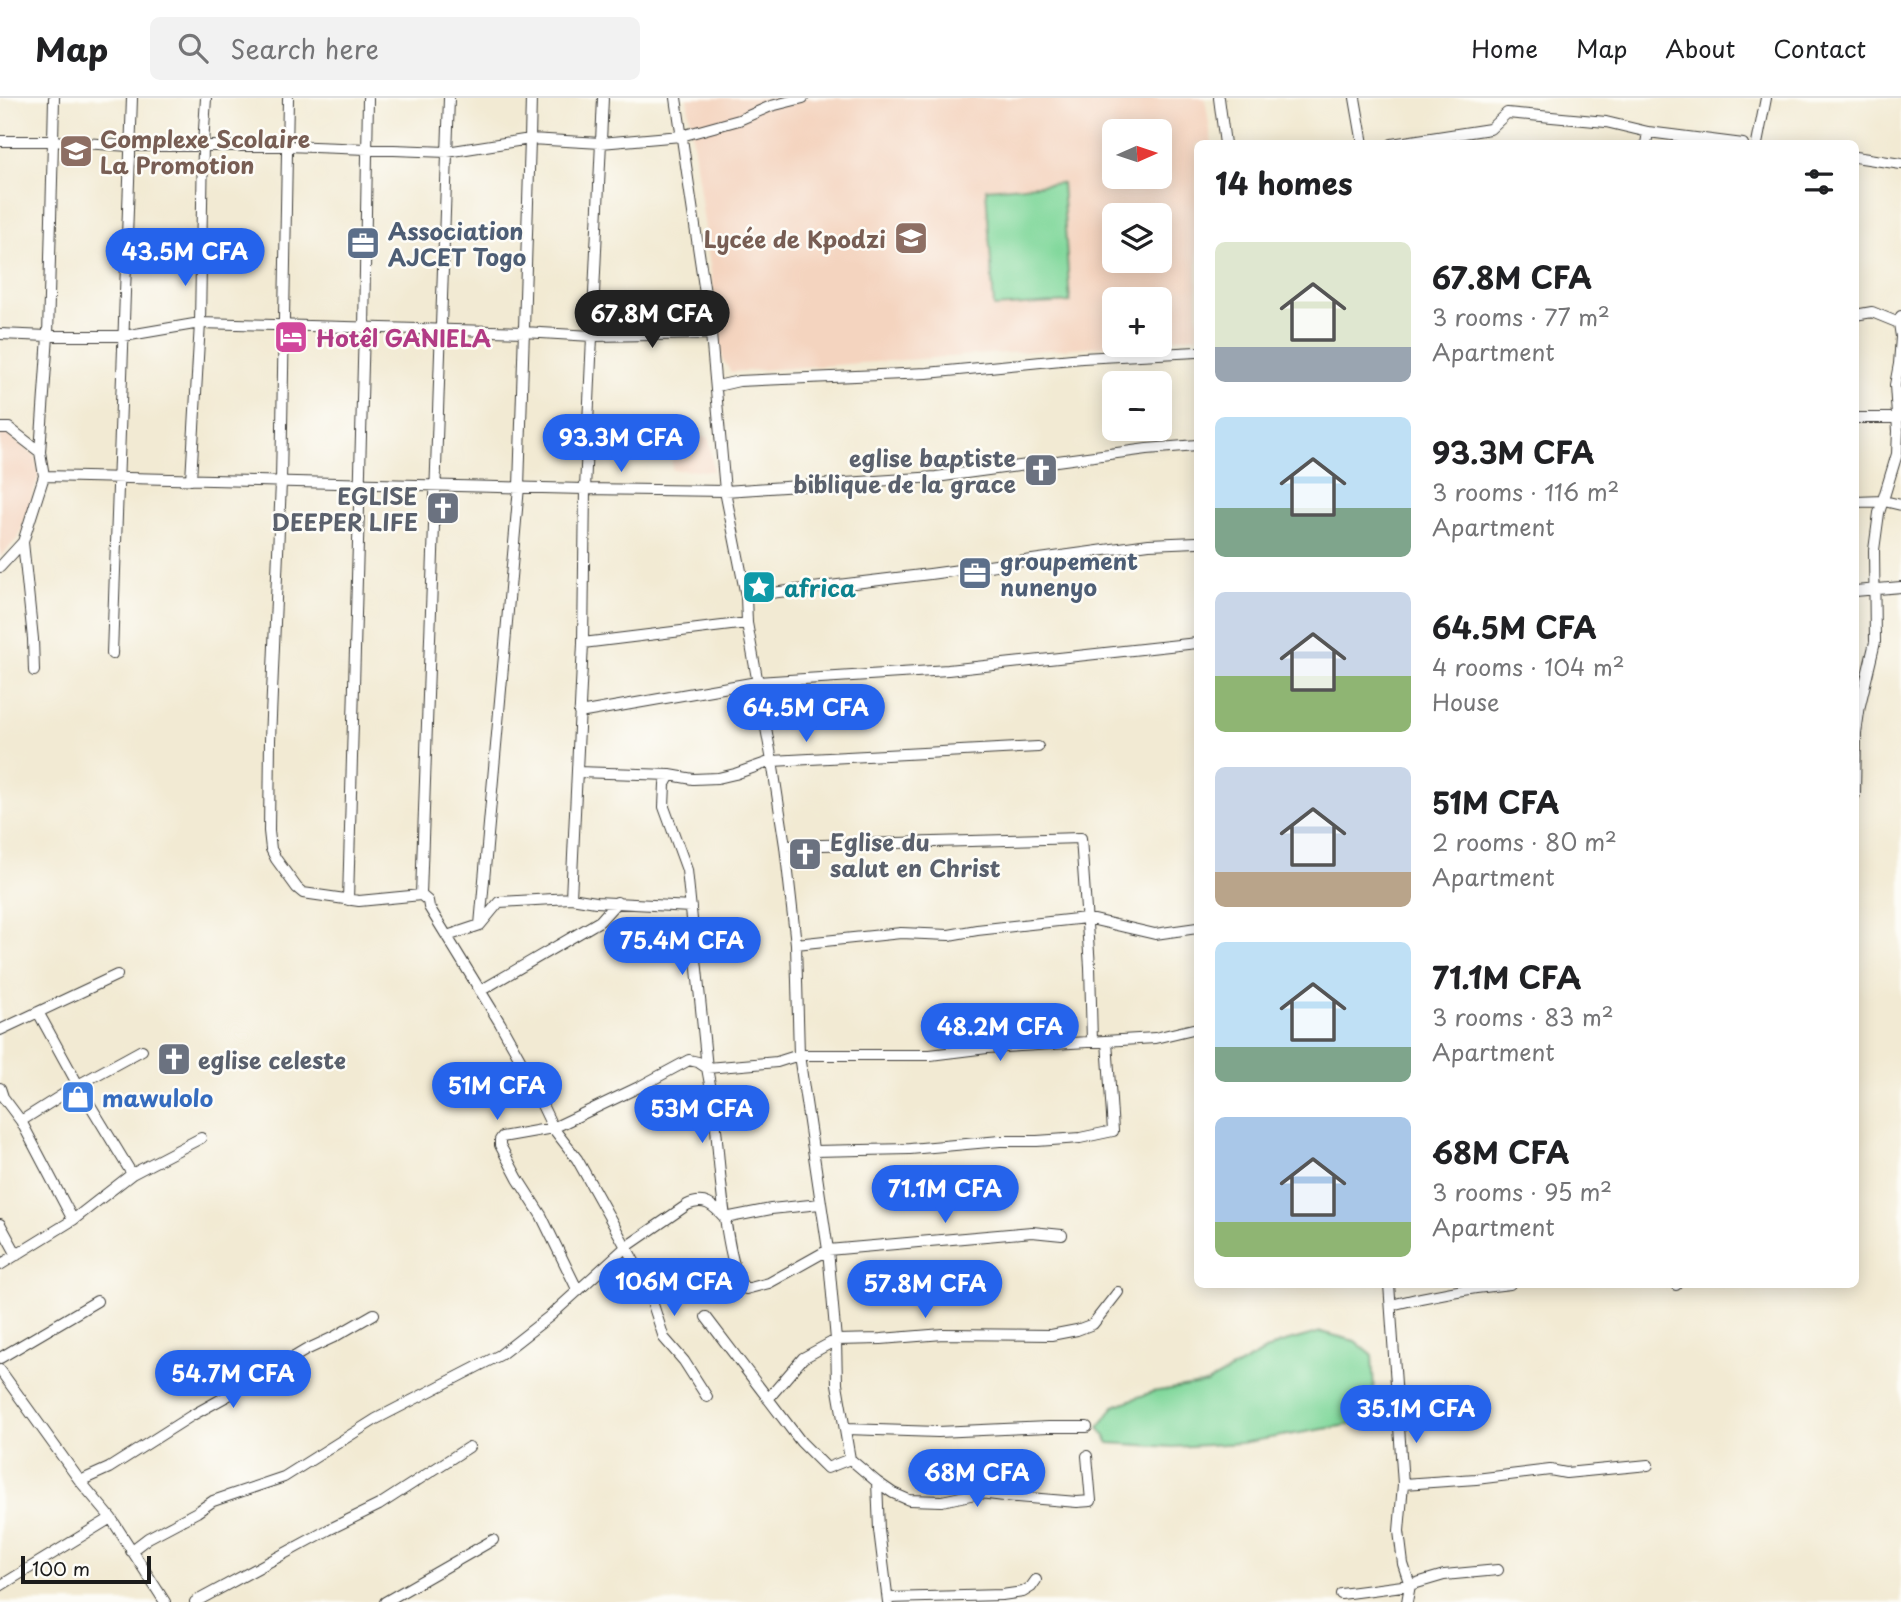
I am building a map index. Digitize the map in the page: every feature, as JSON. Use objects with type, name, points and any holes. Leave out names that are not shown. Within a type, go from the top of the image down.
[{"type":"street","points":[[34,671],[23,542],[44,476],[40,452],[48,336],[54,98]]},
{"type":"street","points":[[112,654],[132,98]]},
{"type":"street","points":[[191,480],[200,323],[206,98]]},
{"type":"street","points":[[288,98],[281,482],[270,740],[271,849],[290,879],[303,893],[348,900],[421,895],[428,901],[429,907],[520,1059],[554,1128],[577,1159],[646,1283],[664,1338],[684,1361],[707,1397]]},
{"type":"street","points":[[348,900],[368,98]]},
{"type":"street","points":[[421,895],[449,98]]},
{"type":"street","points":[[480,925],[519,487],[531,98]]},
{"type":"street","points":[[570,898],[583,643],[585,489],[604,98]]},
{"type":"street","points":[[676,98],[711,334],[725,491],[746,596],[747,623],[785,846],[796,944],[799,1055],[828,1250],[837,1384],[850,1459],[877,1482],[909,1500],[942,1501],[980,1493],[1077,1502],[1091,1501],[1087,1456]]},
{"type":"street","points":[[0,141],[447,152],[530,139],[601,144],[681,136],[803,98]]},
{"type":"street","points":[[1219,98],[1224,140]]},
{"type":"street","points":[[1355,98],[1362,140]]},
{"type":"street","points":[[1758,140],[1766,98]]},
{"type":"street","points":[[1416,140],[1490,128],[1507,113],[1606,122],[1648,132],[1711,140]]},
{"type":"street","points":[[1647,140],[1648,132]]},
{"type":"street","points":[[1859,158],[1901,164]]},
{"type":"street","points":[[1859,314],[1872,312],[1900,319],[1901,337],[1895,386],[1896,454],[1879,513],[1874,551],[1875,642],[1859,712]]},
{"type":"street","points":[[0,334],[124,336],[200,323],[592,336],[711,334]]},
{"type":"street","points":[[717,386],[739,381],[928,373],[1082,358],[1194,352]]},
{"type":"street","points":[[1859,418],[1897,418]]},
{"type":"street","points":[[0,428],[9,428],[40,452]]},
{"type":"street","points":[[44,476],[725,491],[936,477],[1194,445]]},
{"type":"street","points":[[1859,502],[1884,501],[1901,505]]},
{"type":"street","points":[[746,596],[1149,544],[1194,541]]},
{"type":"street","points":[[0,567],[23,542]]},
{"type":"street","points":[[1859,590],[1901,587]]},
{"type":"street","points":[[583,643],[747,623]]},
{"type":"street","points":[[579,713],[757,682],[948,670],[1194,643]]},
{"type":"street","points":[[577,772],[718,778],[772,761],[1038,747]]},
{"type":"street","points":[[670,775],[665,784],[664,807],[687,870],[725,1218],[741,1286],[746,1289],[769,1283],[828,1250],[1032,1232],[1062,1234]]},
{"type":"street","points":[[785,846],[1081,838],[1091,976],[1092,1041]]},
{"type":"street","points":[[447,936],[480,925],[499,902],[570,898],[691,907]]},
{"type":"street","points":[[480,991],[600,920],[617,902]]},
{"type":"street","points":[[796,944],[901,933],[949,935],[1086,918],[1155,934],[1194,928]]},
{"type":"street","points":[[0,1030],[117,975]]},
{"type":"street","points":[[38,1012],[132,1174]]},
{"type":"street","points":[[578,1291],[541,1215],[500,1145],[502,1137],[554,1128],[688,1060],[707,1068],[777,1062],[799,1055],[930,1055],[987,1048],[1155,1038],[1194,1029]]},
{"type":"street","points":[[814,1150],[910,1149],[1000,1141],[1037,1141],[1080,1138],[1112,1131],[1107,1041]]},
{"type":"street","points":[[22,1121],[78,1085],[142,1050]]},
{"type":"street","points":[[0,1088],[3,1097],[22,1121],[73,1220]]},
{"type":"street","points":[[0,1265],[73,1220],[132,1174],[201,1138]]},
{"type":"street","points":[[131,1551],[148,1538],[213,1501],[284,1477],[376,1419],[499,1355],[550,1316],[626,1247],[696,1201],[704,1201],[725,1218]]},
{"type":"street","points":[[725,1218],[771,1209],[820,1204]]},
{"type":"street","points":[[0,1224],[17,1255]]},
{"type":"street","points":[[1389,1288],[1403,1484],[1399,1531],[1403,1564],[1410,1585],[1407,1602]]},
{"type":"street","points":[[1391,1305],[1470,1288]]},
{"type":"street","points":[[768,1399],[803,1358],[836,1340],[943,1334],[1051,1335],[1093,1324],[1118,1292]]},
{"type":"street","points":[[0,1357],[97,1301]]},
{"type":"street","points":[[80,1481],[109,1468],[191,1416],[374,1314]]},
{"type":"street","points":[[706,1317],[801,1442],[827,1468],[850,1459]]},
{"type":"street","points":[[0,1370],[80,1481],[111,1518],[165,1602]]},
{"type":"street","points":[[846,1429],[937,1432],[1087,1427]]},
{"type":"street","points":[[195,1602],[379,1505],[469,1447]]},
{"type":"street","points":[[1403,1484],[1550,1470],[1566,1473],[1648,1465]]},
{"type":"street","points":[[877,1482],[879,1530],[888,1600],[1002,1595],[1023,1592],[1036,1580]]},
{"type":"street","points":[[2,1581],[111,1518]]},
{"type":"street","points":[[385,1602],[493,1540]]},
{"type":"street","points":[[1341,1594],[1410,1585],[1444,1575],[1498,1570]]},
{"type":"shaded area","name":"Lycée de Kpodzi","points":[[687,98],[1205,98],[1212,140],[1194,140],[1194,336],[1172,339],[1172,287],[1102,287],[1102,346],[731,372],[723,360]]},
{"type":"shaded area","points":[[0,432],[4,432],[35,455],[39,476],[19,537],[0,557]]},
{"type":"shaded area","points":[[709,437],[713,471],[672,470],[671,438]]},
{"type":"green space","points":[[1062,183],[1070,302],[994,307],[986,189]]},
{"type":"green space","points":[[1321,1332],[1355,1341],[1372,1355],[1374,1389],[1359,1423],[1241,1443],[1173,1447],[1109,1443],[1099,1427],[1114,1406],[1152,1392],[1207,1383],[1278,1344]]},
{"type":"place","name":"Complexe Scolaire La Promotion","points":[[76,151]]},
{"type":"place","name":"Lycée de Kpodzi","points":[[911,238]]},
{"type":"place","name":"Association AJCET Togo","points":[[363,243]]},
{"type":"place","name":"Hotêl GANIELA","points":[[291,337]]},
{"type":"place","name":"eglise baptiste biblique de la grace","points":[[1041,470]]},
{"type":"place","name":"EGLISE DEEPER LIFE","points":[[443,508]]},
{"type":"place","name":"groupement nunenyo","points":[[975,573]]},
{"type":"place","name":"africa","points":[[759,587]]},
{"type":"place","name":"Eglise du salut en Christ","points":[[805,854]]},
{"type":"place","name":"eglise celeste","points":[[174,1059]]},
{"type":"place","name":"mawulolo","points":[[78,1097]]}]
